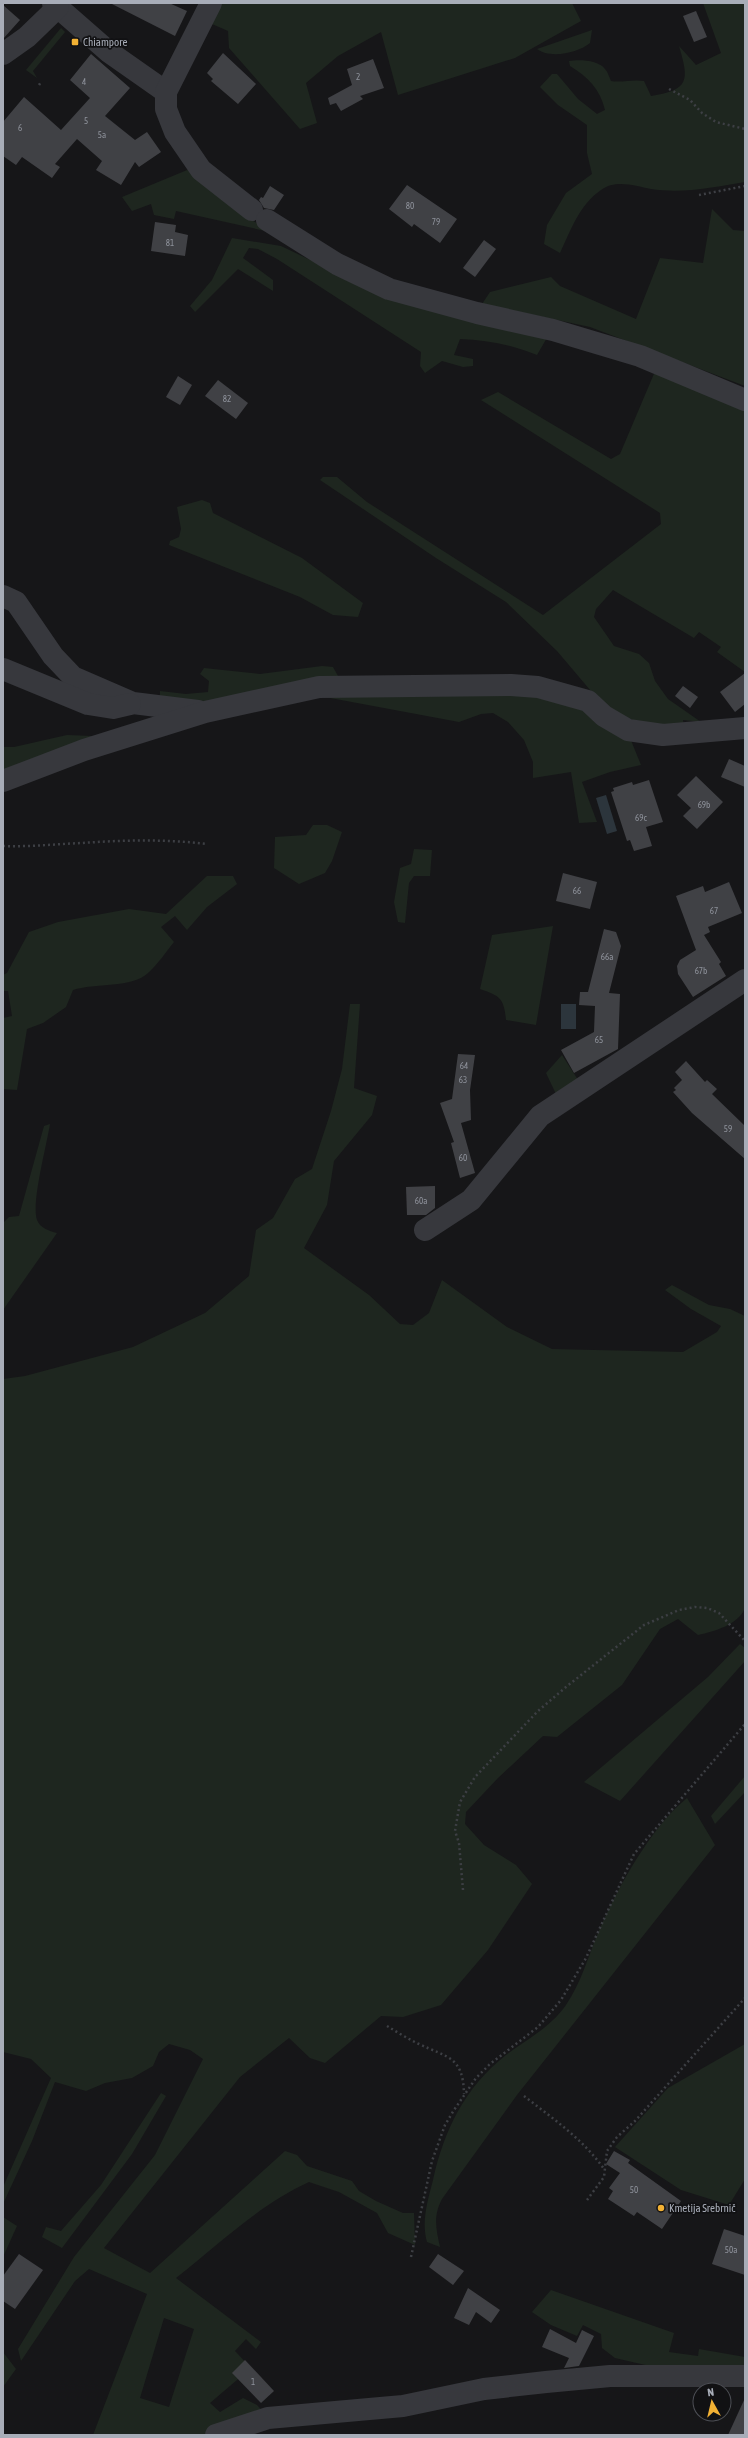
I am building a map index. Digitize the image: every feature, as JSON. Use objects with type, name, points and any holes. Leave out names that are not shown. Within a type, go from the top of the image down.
[{"type":"street","points":[[211,3],[166,92],[166,109],[175,132],[201,170],[260,215],[337,264],[389,289],[476,313],[553,330],[640,356],[745,400]]},
{"type":"street","points":[[3,54],[27,37],[56,5],[109,52],[166,92]]},
{"type":"street","points":[[3,596],[16,602],[53,656],[73,677],[134,703],[205,712]]},
{"type":"street","points":[[3,669],[88,704],[113,708],[134,703]]},
{"type":"street","points":[[3,781],[84,750],[205,712],[319,687],[511,685],[538,687],[588,701],[604,716],[628,730],[663,735],[745,728]]},
{"type":"street","points":[[426,1230],[471,1200],[540,1116],[745,980]]},
{"type":"street","points":[[216,2435],[268,2418],[323,2415],[403,2406],[484,2389],[596,2377],[745,2376]]},
{"type":"path","points":[[669,89],[690,100],[702,113],[716,122],[745,129]]},
{"type":"path","points":[[698,195],[745,186]]},
{"type":"path","points":[[3,846],[25,847],[83,842],[183,841],[207,844]]},
{"type":"path","points":[[463,1890],[459,1843],[455,1831],[460,1802],[475,1777],[538,1711],[644,1624],[679,1610],[695,1607],[708,1608],[719,1613],[745,1641]]},
{"type":"path","points":[[411,2258],[434,2154],[445,2124],[464,2094],[490,2064],[538,2027],[561,2000],[586,1958],[634,1854],[745,1724]]},
{"type":"path","points":[[587,2200],[604,2177],[607,2150],[617,2137],[636,2121],[745,1998]]},
{"type":"path","points":[[387,2026],[420,2045],[453,2059],[460,2068],[464,2094]]},
{"type":"path","points":[[524,2096],[562,2125],[594,2155],[604,2169]]},
{"type":"shaded area","points":[[221,3],[572,3],[581,21],[515,58],[398,95],[381,32],[338,56],[306,83],[317,123],[300,129],[229,48],[228,31],[212,24]]},
{"type":"shaded area","points":[[703,3],[745,3],[745,182],[675,191],[651,189],[626,184],[613,185],[601,190],[593,196],[581,210],[560,253],[544,244],[547,225],[566,193],[592,174],[587,153],[587,125],[558,105],[540,87],[552,74],[557,74],[578,99],[597,114],[605,110],[600,96],[592,84],[588,79],[570,66],[569,61],[578,60],[594,62],[602,66],[607,72],[611,81],[644,81],[651,96],[664,94],[680,87],[685,75],[679,46],[696,65],[721,53]]},
{"type":"shaded area","points":[[61,28],[65,32],[33,71],[37,78],[26,70]]},
{"type":"shaded area","points":[[592,30],[590,43],[578,50],[564,54],[549,54],[537,49]]},
{"type":"shaded area","points":[[192,168],[240,212],[270,232],[176,211],[174,219],[154,215],[151,204],[132,211],[122,197]]},
{"type":"shaded area","points":[[712,209],[733,230],[745,231],[745,386],[590,327],[482,304],[490,292],[551,277],[560,286],[636,319],[660,258],[703,263]]},
{"type":"shaded area","points":[[232,238],[281,246],[390,298],[548,336],[537,355],[518,348],[499,344],[460,339],[454,355],[473,359],[473,366],[463,367],[442,361],[425,373],[420,366],[421,352],[277,259],[258,249],[249,248],[243,258],[273,280],[273,291],[238,269],[195,312],[190,306],[212,280]]},
{"type":"shaded area","points":[[656,369],[745,404],[745,672],[717,652],[721,647],[699,632],[694,638],[613,590],[596,609],[594,617],[614,646],[639,654],[649,663],[655,681],[668,699],[701,722],[683,720],[684,727],[643,724],[607,710],[557,651],[506,602],[436,558],[320,480],[323,477],[337,477],[367,502],[543,615],[661,524],[660,513],[481,400],[498,392],[611,459],[620,454]]},
{"type":"shaded area","points":[[202,500],[210,503],[213,513],[302,558],[363,603],[358,617],[333,615],[300,597],[169,545],[170,541],[179,537],[181,529],[177,507]]},
{"type":"shaded area","points":[[322,666],[333,667],[338,676],[221,700],[194,703],[160,698],[160,691],[186,694],[208,692],[209,681],[200,674],[204,668],[260,674]]},
{"type":"shaded area","points":[[555,695],[628,733],[641,765],[610,772],[582,782],[597,822],[579,823],[571,772],[533,778],[533,762],[524,740],[508,722],[493,713],[481,714],[459,722],[325,697]]},
{"type":"shaded area","points":[[67,735],[92,736],[91,739],[3,774],[3,747],[14,747]]},
{"type":"shaded area","points":[[606,795],[617,831],[607,834],[596,798]]},
{"type":"shaded area","points":[[313,825],[327,825],[342,832],[332,861],[325,873],[299,884],[274,868],[275,837],[306,835]]},
{"type":"shaded area","points":[[414,849],[432,850],[430,876],[414,876],[409,883],[405,923],[398,922],[394,902],[400,868],[411,864]]},
{"type":"shaded area","points":[[207,876],[233,876],[237,884],[207,907],[187,930],[175,916],[161,927],[174,942],[155,966],[141,978],[123,983],[91,986],[73,990],[66,1007],[43,1023],[27,1029],[17,1090],[3,1089],[3,1018],[12,1016],[8,991],[3,991],[3,975],[7,973],[29,932],[58,922],[129,909],[166,914]]},
{"type":"shaded area","points":[[553,926],[536,1025],[506,1020],[504,1007],[500,999],[480,989],[492,935]]},
{"type":"shaded area","points":[[350,1004],[360,1004],[354,1088],[377,1096],[372,1115],[334,1161],[327,1205],[304,1248],[369,1295],[400,1324],[413,1325],[429,1313],[442,1280],[507,1327],[552,1349],[683,1352],[717,1332],[721,1326],[691,1309],[665,1290],[672,1285],[709,1305],[730,1309],[745,1316],[745,1608],[742,1614],[732,1623],[698,1635],[678,1619],[660,1629],[622,1685],[557,1737],[543,1736],[498,1778],[466,1812],[465,1824],[484,1845],[516,1865],[532,1884],[488,1950],[441,2005],[403,2017],[381,2016],[325,2063],[310,2058],[289,2038],[240,2077],[104,2248],[150,2273],[285,2151],[297,2155],[307,2166],[352,2181],[359,2191],[376,2201],[403,2213],[414,2213],[415,2245],[388,2233],[377,2213],[339,2192],[309,2182],[291,2191],[256,2213],[176,2278],[261,2342],[256,2349],[246,2339],[235,2351],[251,2368],[210,2403],[220,2412],[243,2398],[257,2405],[271,2420],[227,2435],[93,2435],[147,2294],[89,2269],[75,2281],[21,2361],[18,2349],[74,2257],[155,2155],[203,2059],[190,2050],[169,2044],[159,2052],[153,2066],[132,2078],[105,2083],[86,2091],[55,2082],[32,2141],[3,2204],[3,2187],[51,2078],[31,2059],[3,2052],[3,1379],[25,1376],[133,1347],[205,1313],[249,1276],[256,1230],[273,1218],[295,1179],[312,1169],[331,1111],[342,1069]],"holes":[[[164,2318],[194,2329],[169,2407],[140,2398]]]},
{"type":"shaded area","points":[[561,1004],[576,1004],[576,1029],[561,1029]]},
{"type":"shaded area","points":[[562,1055],[578,1080],[556,1094],[546,1073]]},
{"type":"shaded area","points":[[50,1124],[40,1173],[36,1212],[37,1220],[40,1225],[57,1233],[3,1310],[3,1223],[9,1217],[19,1216],[44,1126]]},
{"type":"shaded area","points":[[740,1644],[745,1648],[745,1661],[620,1801],[584,1782],[708,1677]]},
{"type":"shaded area","points":[[745,1776],[745,1792],[715,1824],[711,1816]]},
{"type":"shaded area","points":[[687,1798],[715,1845],[517,2095],[442,2199],[436,2217],[440,2247],[427,2242],[425,2234],[425,2218],[429,2195],[443,2144],[458,2111],[479,2081],[492,2068],[506,2055],[546,2026],[566,2005],[576,1988],[606,1916],[636,1860],[660,1826]]},
{"type":"shaded area","points":[[745,2044],[745,2179],[729,2205],[681,2190],[615,2147],[668,2088]]},
{"type":"shaded area","points":[[161,2093],[166,2096],[132,2154],[62,2248],[42,2237],[46,2227],[61,2231],[101,2185]]},
{"type":"shaded area","points":[[3,2217],[17,2226],[3,2257]]},
{"type":"shaded area","points":[[551,2290],[674,2333],[669,2352],[698,2356],[699,2349],[745,2357],[745,2370],[654,2367],[615,2358],[602,2348],[601,2334],[583,2325],[577,2336],[551,2325],[532,2312]]},
{"type":"shaded area","points":[[3,2352],[16,2369],[3,2387]]},
{"type":"building","points":[[110,3],[169,3],[187,11],[175,36]]},
{"type":"building","points":[[3,5],[20,20],[3,39]]},
{"type":"building","points":[[696,11],[707,37],[694,42],[683,16]]},
{"type":"building","points":[[223,53],[256,84],[238,104],[211,81],[213,79],[207,73]]},
{"type":"building","points":[[91,54],[130,88],[105,116],[135,140],[147,132],[161,152],[139,167],[135,162],[121,185],[96,170],[102,161],[77,139],[55,164],[60,167],[52,178],[22,157],[16,165],[3,156],[3,122],[24,97],[61,130],[90,98],[70,80]]},
{"type":"building","points":[[373,59],[384,88],[360,96],[363,99],[341,111],[336,103],[330,105],[328,98],[352,85],[347,69]]},
{"type":"building","points":[[407,185],[457,219],[440,243],[414,224],[412,227],[389,209]]},
{"type":"building","points":[[270,186],[284,195],[274,210],[264,208],[259,200],[261,197],[263,198]]},
{"type":"building","points":[[155,222],[176,225],[175,232],[188,235],[185,256],[151,251]]},
{"type":"building","points":[[484,240],[496,249],[475,277],[463,268]]},
{"type":"building","points":[[178,376],[192,385],[180,405],[166,397]]},
{"type":"building","points":[[218,380],[248,403],[236,419],[205,396]]},
{"type":"building","points":[[745,673],[745,704],[735,712],[720,692]]},
{"type":"building","points":[[683,686],[698,697],[690,708],[675,696]]},
{"type":"building","points":[[729,759],[745,766],[745,787],[721,777]]},
{"type":"building","points":[[696,776],[723,802],[697,829],[683,816],[691,808],[677,795]]},
{"type":"building","points":[[649,780],[663,822],[646,827],[652,846],[634,851],[630,840],[627,841],[611,792],[614,791],[613,788],[632,782],[633,785]]},
{"type":"building","points":[[563,873],[597,882],[590,909],[556,901]]},
{"type":"building","points":[[729,882],[742,913],[708,927],[710,932],[704,935],[721,962],[719,964],[726,976],[693,997],[678,974],[677,966],[680,960],[696,950],[676,896],[703,886],[705,892]]},
{"type":"building","points":[[604,929],[616,932],[621,946],[609,993],[620,994],[618,1049],[574,1073],[561,1050],[594,1032],[595,1006],[579,1005],[580,992],[588,992]]},
{"type":"building","points":[[458,1054],[475,1055],[470,1090],[471,1120],[461,1123],[475,1173],[460,1178],[451,1143],[454,1142],[440,1103],[452,1099]]},
{"type":"building","points":[[686,1061],[705,1082],[707,1080],[717,1089],[712,1094],[745,1126],[745,1159],[692,1113],[673,1092],[676,1090],[674,1088],[682,1080],[675,1072]]},
{"type":"building","points":[[435,1186],[435,1208],[426,1215],[407,1215],[406,1187]]},
{"type":"building","points":[[614,2151],[630,2160],[628,2163],[681,2201],[662,2229],[637,2212],[634,2216],[608,2199],[613,2191],[609,2188],[620,2173],[606,2164]]},
{"type":"building","points":[[724,2229],[745,2236],[745,2275],[712,2264]]},
{"type":"building","points":[[19,2254],[43,2270],[15,2309],[3,2301],[3,2276]]},
{"type":"building","points":[[438,2254],[464,2271],[453,2285],[429,2267]]},
{"type":"building","points":[[468,2288],[500,2310],[491,2323],[476,2312],[469,2325],[454,2318]]},
{"type":"building","points":[[550,2329],[576,2343],[582,2330],[594,2336],[579,2366],[564,2368],[569,2358],[542,2347]]},
{"type":"building","points":[[245,2360],[274,2391],[261,2403],[232,2373]]},
{"type":"building","points":[[745,2398],[745,2435],[728,2435]]},
{"type":"place","name":"Chiampore","points":[[75,42]]},
{"type":"place","name":"Kmetija Srebrnič","points":[[661,2208]]}]
